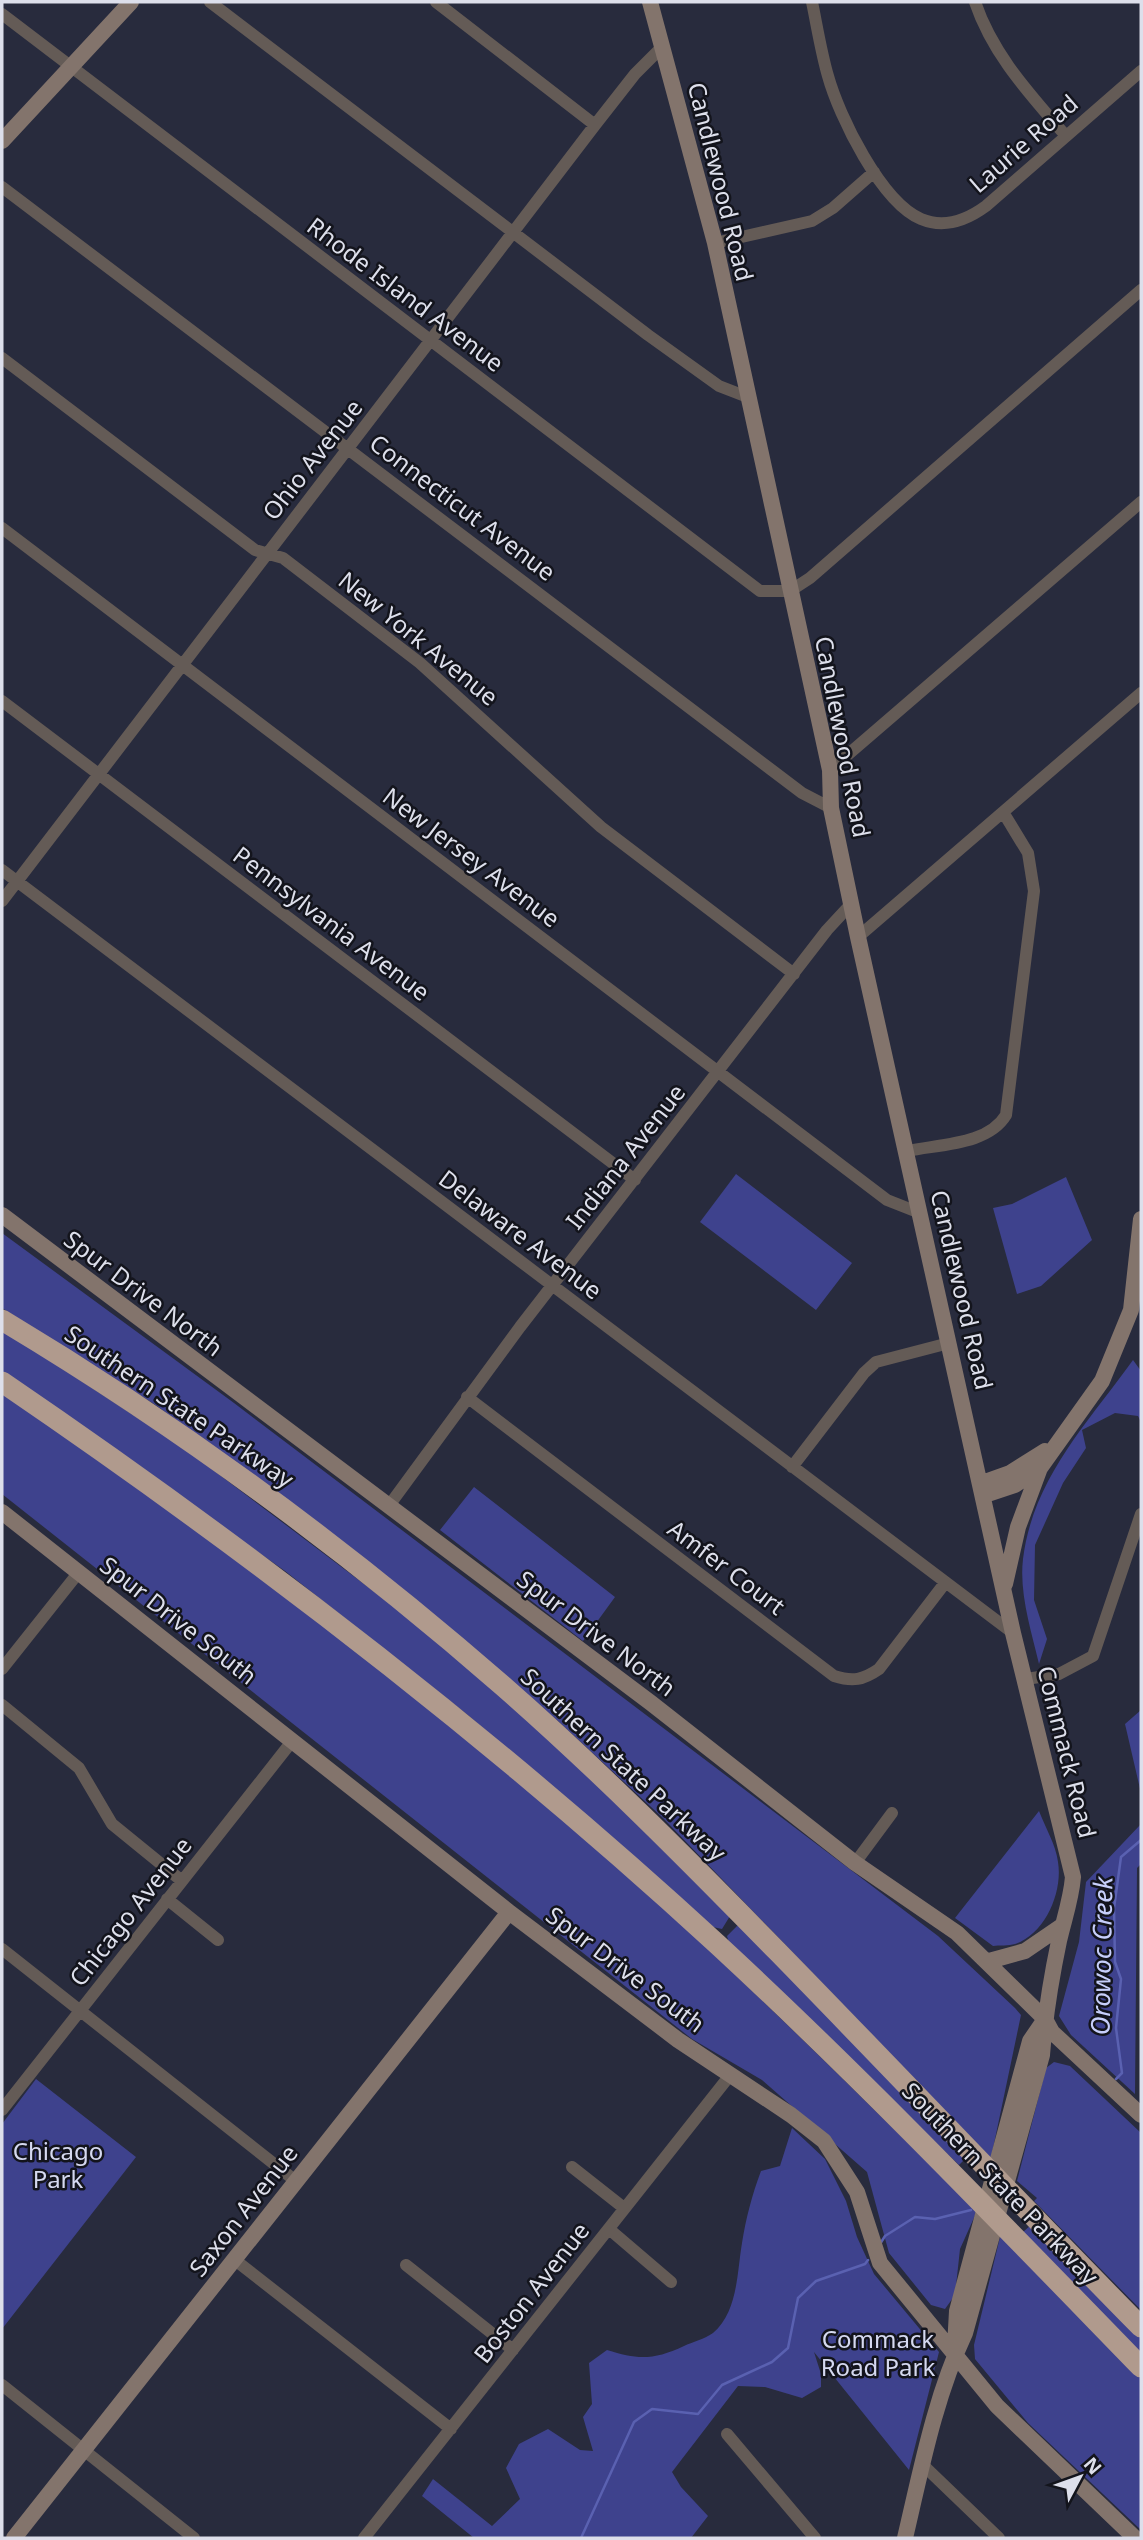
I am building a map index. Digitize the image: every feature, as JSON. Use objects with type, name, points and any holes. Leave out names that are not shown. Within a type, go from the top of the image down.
[{"type":"highway","name":"Southern State Parkway","points":[[2,1320],[173,1430],[257,1490],[355,1565],[503,1686],[684,1856],[1141,2327]]},
{"type":"highway","name":"Southern State Parkway","points":[[2,1382],[180,1506],[345,1629],[611,1850],[859,2079],[1141,2368]]},
{"type":"street","points":[[2,141],[131,2]]},
{"type":"street","points":[[210,2],[512,234],[719,386],[750,398]]},
{"type":"street","points":[[436,2],[595,125]]},
{"type":"street","name":"Candlewood Road","points":[[650,2],[715,243],[750,398],[830,770],[831,808],[858,937],[983,1489]]},
{"type":"street","name":"Laurie Road","points":[[812,2],[828,76],[838,106],[874,172],[902,204],[919,218],[944,224],[970,218],[1141,71]]},
{"type":"street","points":[[975,2],[992,42],[1010,71],[1065,135]]},
{"type":"street","name":"Rhode Island Avenue","points":[[2,14],[760,591],[790,591]]},
{"type":"street","name":"Ohio Avenue","points":[[2,901],[595,125],[635,74],[661,48]]},
{"type":"street","points":[[715,243],[812,221],[833,208],[874,172]]},
{"type":"street","name":"Connecticut Avenue","points":[[2,187],[802,793],[831,808]]},
{"type":"street","points":[[790,591],[810,578],[1141,290]]},
{"type":"street","name":"New York Avenue","points":[[2,358],[255,550],[283,558],[420,663],[601,827],[794,974]]},
{"type":"street","points":[[830,770],[1141,502]]},
{"type":"street","name":"New Jersey Avenue","points":[[2,528],[887,1200],[920,1213]]},
{"type":"street","points":[[858,937],[1141,693]]},
{"type":"street","name":"Pennsylvania Avenue","points":[[2,701],[635,1180]]},
{"type":"street","points":[[907,1151],[981,1136],[998,1128],[1006,1115],[1034,891],[1028,853],[1003,812]]},
{"type":"street","name":"Delaware Avenue","points":[[2,870],[1013,1633]]},
{"type":"street","name":"Indiana Avenue","points":[[388,1507],[552,1287],[794,974],[852,904]]},
{"type":"street","name":"Spur Drive North","points":[[2,1215],[651,1703],[855,1863],[957,1933],[989,1961],[1045,2019],[1055,2035],[1141,2115]]},
{"type":"street","points":[[1004,1587],[1018,1527],[1040,1468],[1102,1381],[1131,1310],[1141,1219]]},
{"type":"street","points":[[792,1467],[864,1373],[876,1362],[949,1343]]},
{"type":"street","name":"Amfer Court","points":[[467,1398],[834,1676],[849,1681],[865,1679],[879,1669],[945,1583]]},
{"type":"street","points":[[983,1489],[1036,1458],[1057,1441]]},
{"type":"street","points":[[983,1489],[1015,1485],[1040,1468]]},
{"type":"street","name":"Commack Road","points":[[905,2538],[954,2356],[965,2333],[987,2227],[1004,2165],[1042,2055],[1045,2019],[1063,1925],[1070,1905],[1073,1877],[1013,1633],[983,1489]]},
{"type":"street","name":"Spur Drive South","points":[[2,1512],[509,1912],[678,2040],[731,2074],[824,2141],[857,2192],[880,2263],[997,2406],[1135,2538]]},
{"type":"street","points":[[1026,1679],[1059,1674],[1094,1656],[1141,1514]]},
{"type":"street","points":[[2,1669],[79,1572]]},
{"type":"street","points":[[2,1705],[79,1768],[112,1824],[182,1881]]},
{"type":"street","name":"Chicago Avenue","points":[[2,2110],[293,1740]]},
{"type":"street","points":[[855,1863],[892,1813]]},
{"type":"street","points":[[167,1899],[218,1940]]},
{"type":"street","name":"Saxon Avenue","points":[[14,2538],[509,1912]]},
{"type":"street","points":[[989,1961],[1025,1951],[1063,1925]]},
{"type":"street","points":[[2,1949],[297,2182]]},
{"type":"street","name":"Boston Avenue","points":[[364,2538],[731,2074]]},
{"type":"street","points":[[572,2167],[624,2208]]},
{"type":"street","points":[[610,2229],[671,2282]]},
{"type":"street","points":[[235,2260],[451,2429]]},
{"type":"street","points":[[406,2265],[513,2350]]},
{"type":"street","points":[[2,2385],[194,2538]]},
{"type":"street","points":[[727,2434],[815,2538]]},
{"type":"street","points":[[923,2465],[999,2538]]},
{"type":"green space","points":[[736,1174],[852,1263],[816,1310],[700,1222]]},
{"type":"green space","points":[[1066,1177],[1092,1240],[1041,1286],[1017,1294],[993,1208],[1012,1204]]},
{"type":"green space","points":[[2,1233],[234,1403],[938,1936],[1015,2008],[1021,2015],[991,2158],[663,1818],[559,1722],[321,1526],[157,1406],[2,1308]]},
{"type":"green space","points":[[2,1329],[188,1451],[405,1615],[546,1735],[730,1916],[722,1929],[713,1927],[469,1716],[285,1571],[2,1372]]},
{"type":"green space","points":[[1133,1360],[1141,1371],[1141,1422],[1138,1416],[1115,1413],[1082,1430],[1086,1448],[1063,1483],[1035,1545],[1034,1600],[1047,1639],[1039,1664],[1026,1612],[1022,1572],[1029,1530],[1050,1477],[1081,1429]]},
{"type":"green space","points":[[2,1393],[232,1556],[456,1727],[592,1842],[787,2024],[977,2211],[960,2249],[955,2295],[945,2309],[931,2305],[889,2253],[867,2172],[762,2080],[692,2039],[2,1494]]},
{"type":"green space","points":[[474,1487],[615,1597],[583,1641],[440,1530]]},
{"type":"green space","points":[[1141,1710],[1141,1793],[1125,1724]]},
{"type":"green space","points":[[1039,1811],[1057,1856],[1059,1874],[1055,1898],[1043,1922],[1026,1939],[1013,1945],[993,1946],[955,1918]]},
{"type":"green space","points":[[1141,1824],[1141,1864],[1137,1868],[1135,2094],[1071,2035],[1059,2016],[1079,1942],[1086,1882]]},
{"type":"green space","points":[[737,1926],[744,1927],[967,2157],[959,2165],[729,1943],[727,1936]]},
{"type":"green space","points":[[1054,2062],[1070,2066],[1141,2133],[1141,2310],[1034,2201],[1037,2198],[1017,2181],[1046,2068]]},
{"type":"green space","name":"Chicago Park","points":[[36,2079],[136,2157],[2,2329],[2,2124]]},
{"type":"green space","name":"Commack Road Park","points":[[792,2128],[825,2159],[846,2201],[857,2237],[874,2274],[939,2352],[909,2470],[814,2352],[821,2374],[821,2387],[802,2398],[765,2387],[738,2386],[672,2472],[681,2487],[708,2516],[691,2538],[474,2538],[422,2496],[433,2479],[492,2526],[520,2499],[506,2468],[519,2444],[548,2429],[580,2450],[593,2451],[583,2417],[592,2404],[589,2363],[607,2350],[637,2357],[664,2354],[713,2333],[732,2303],[745,2225],[761,2171],[780,2166]]},
{"type":"green space","points":[[1031,2225],[1141,2338],[1141,2353],[1023,2232]]},
{"type":"green space","points":[[1001,2233],[1141,2379],[1141,2530],[1028,2423],[975,2359],[974,2345]]},
{"type":"waterway","name":"Orowoc Creek","points":[[1116,2079],[1122,2073],[1116,2028],[1121,1979],[1115,1962],[1114,1908],[1121,1857],[1141,1840]]},
{"type":"waterway","name":"Orowoc Creek","points":[[880,2244],[885,2236],[915,2217],[935,2219],[971,2210]]},
{"type":"waterway","name":"Orowoc Creek","points":[[581,2538],[634,2422],[652,2409],[698,2414],[722,2385],[772,2362],[788,2348],[798,2298],[816,2281],[865,2264],[868,2260]]}]
